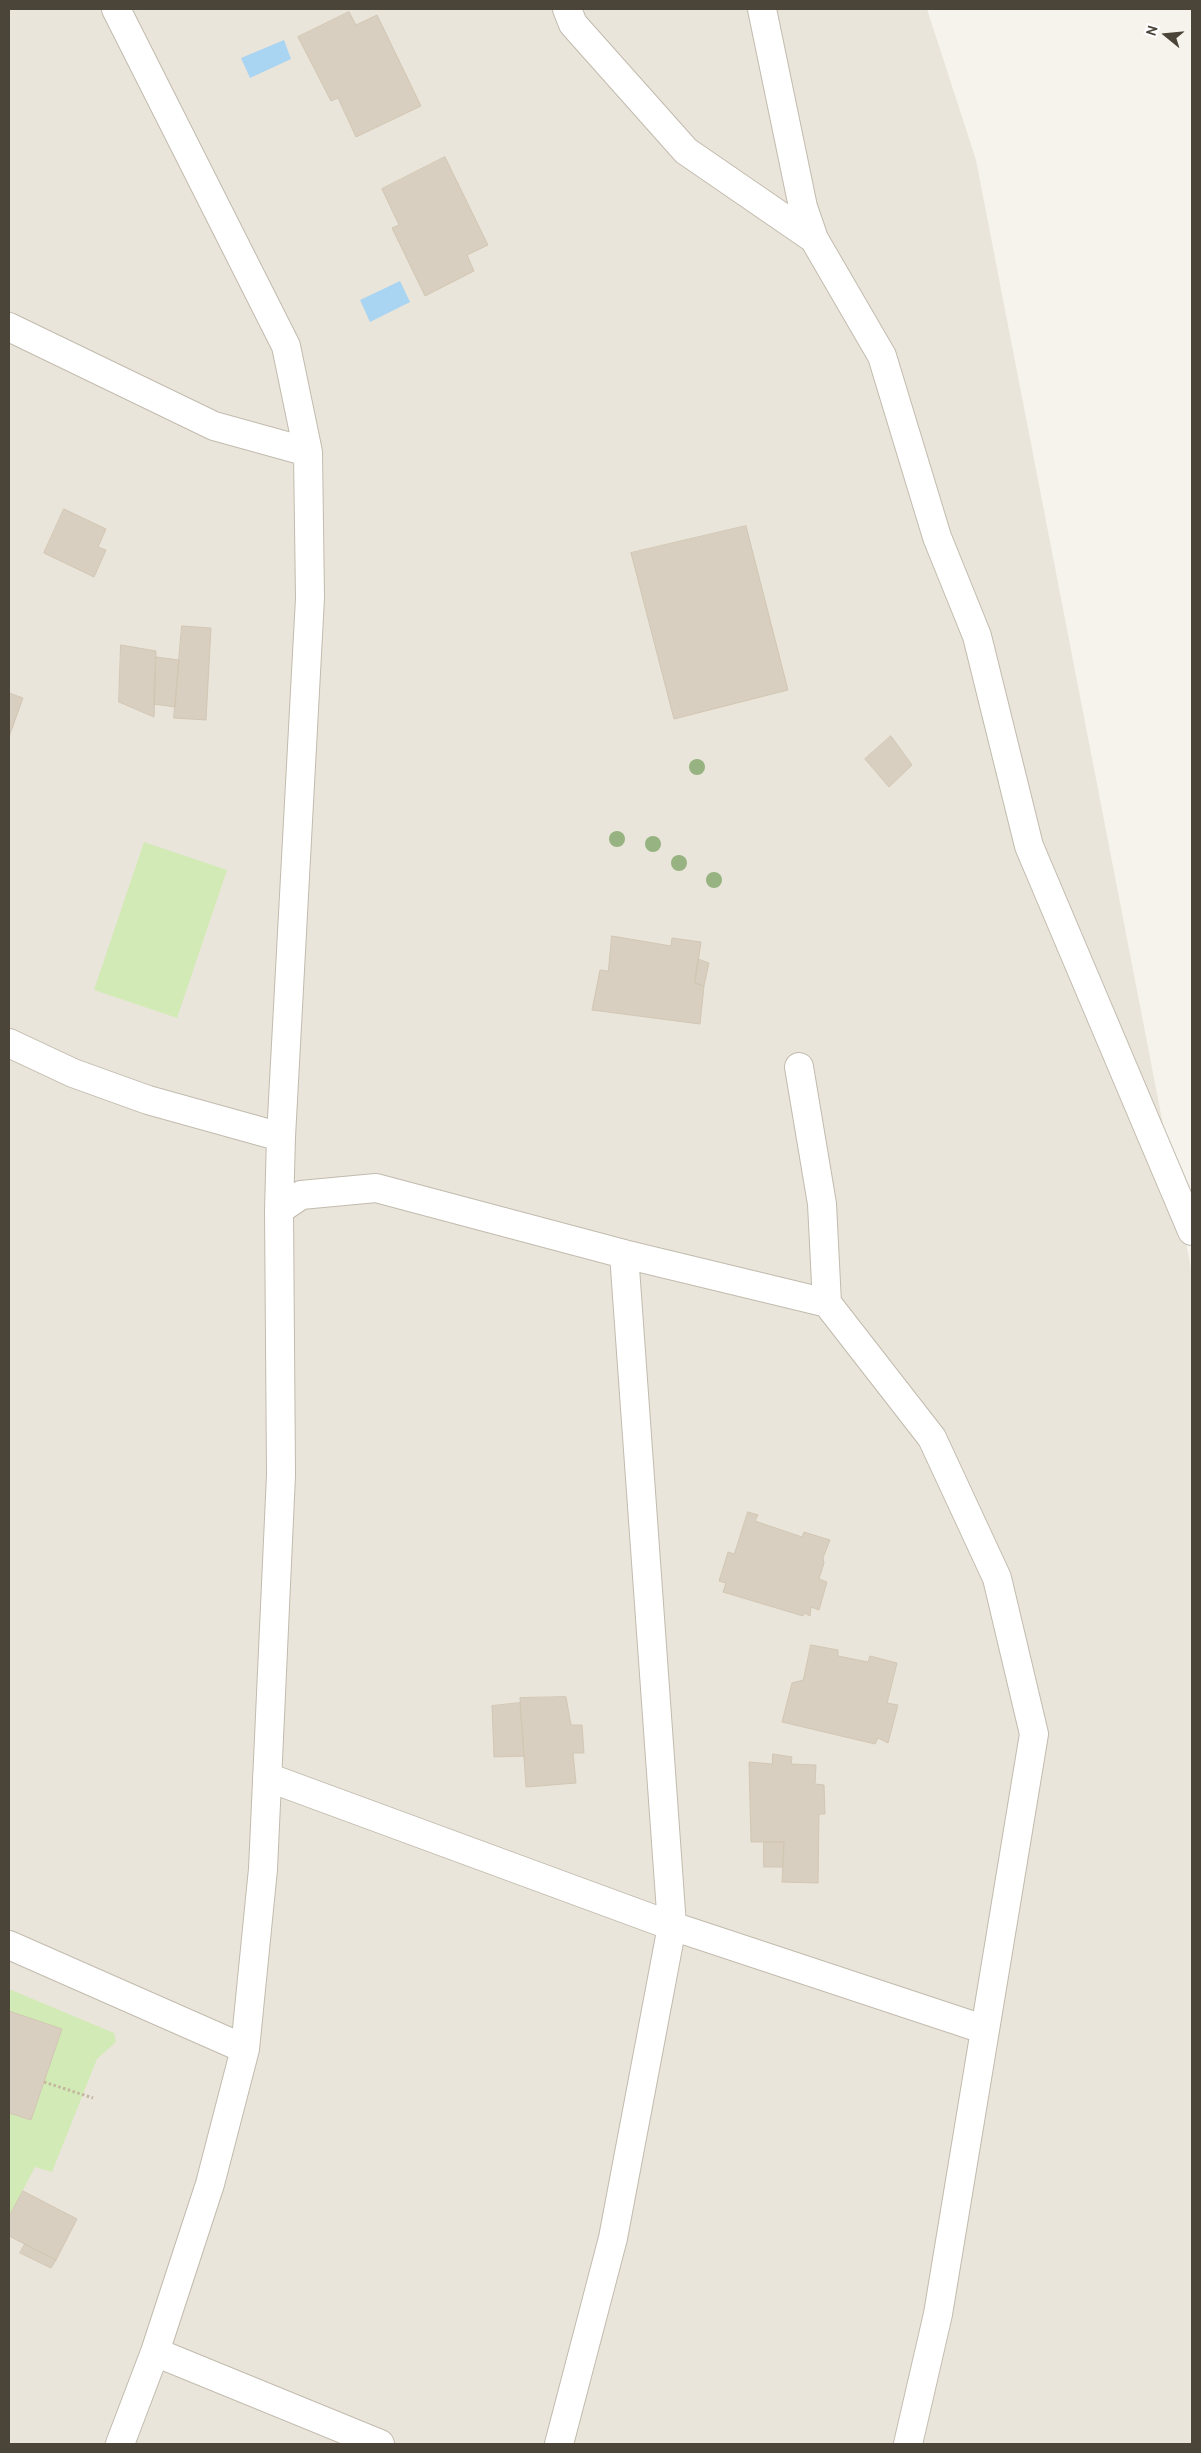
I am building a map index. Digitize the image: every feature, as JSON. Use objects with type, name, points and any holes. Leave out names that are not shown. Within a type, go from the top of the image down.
[{"type":"street","points":[[116,9],[286,346],[308,452],[310,598],[281,1137],[279,1210],[282,1475],[263,1869],[245,2049],[210,2184],[155,2352],[120,2444]]},
{"type":"street","points":[[566,9],[573,24],[686,151],[814,239]]},
{"type":"street","points":[[762,9],[803,207],[814,239],[882,356],[937,537],[978,636],[1029,846],[1192,1231]]},
{"type":"street","points":[[9,327],[214,426],[308,452]]},
{"type":"street","points":[[9,1043],[73,1072],[148,1100],[281,1137]]},
{"type":"street","points":[[799,1067],[822,1204],[827,1303],[932,1438],[997,1578],[1034,1734],[983,2029],[938,2314],[908,2444]]},
{"type":"street","points":[[279,1210],[301,1195],[376,1188],[624,1254],[827,1303]]},
{"type":"street","points":[[559,2444],[613,2238],[672,1926],[624,1254]]},
{"type":"street","points":[[268,1777],[672,1926],[983,2029]]},
{"type":"street","points":[[9,1945],[245,2049]]},
{"type":"street","points":[[155,2352],[380,2444]]},
{"type":"path","points":[[44,2082],[93,2098]]},
{"type":"shaded area","points":[[9,9],[927,9],[976,160],[1192,1274],[1192,2444],[9,2444]]},
{"type":"green space","points":[[144,842],[227,870],[177,1018],[94,990]]},
{"type":"green space","points":[[9,1989],[114,2033],[116,2042],[97,2059],[52,2172],[35,2167],[9,2217]]},
{"type":"water","points":[[284,40],[291,59],[250,78],[241,58]]},
{"type":"water","points":[[400,281],[410,302],[370,322],[360,300]]},
{"type":"building","points":[[349,12],[356,25],[377,15],[421,106],[356,137],[338,98],[331,101],[298,37]]},
{"type":"building","points":[[445,157],[488,245],[467,255],[474,271],[425,296],[392,228],[399,225],[382,189]]},
{"type":"building","points":[[64,509],[106,529],[98,547],[106,550],[94,577],[44,553]]},
{"type":"building","points":[[746,526],[788,690],[674,719],[631,553]]},
{"type":"building","points":[[182,626],[211,628],[206,720],[174,718]]},
{"type":"building","points":[[121,645],[156,651],[154,717],[119,702]]},
{"type":"building","points":[[156,657],[179,660],[175,707],[154,704]]},
{"type":"building","points":[[9,693],[23,698],[9,737]]},
{"type":"building","points":[[891,736],[912,765],[889,787],[865,759]]},
{"type":"building","points":[[612,936],[671,946],[672,938],[701,942],[695,983],[704,986],[700,1024],[592,1010],[600,970],[608,971]]},
{"type":"building","points":[[698,959],[709,963],[704,986],[695,983]]},
{"type":"building","points":[[748,1512],[758,1515],[755,1521],[802,1537],[804,1532],[830,1540],[823,1558],[824,1563],[819,1579],[827,1582],[819,1610],[811,1607],[810,1616],[804,1613],[803,1616],[723,1592],[726,1583],[719,1581],[728,1552],[734,1554]]},
{"type":"building","points":[[811,1645],[838,1650],[838,1656],[868,1662],[870,1656],[897,1663],[887,1703],[898,1705],[888,1743],[878,1738],[875,1744],[782,1722],[792,1683],[803,1680]]},
{"type":"building","points":[[566,1697],[571,1725],[582,1725],[584,1753],[573,1753],[576,1783],[526,1787],[520,1698]]},
{"type":"building","points":[[520,1703],[524,1756],[494,1757],[492,1706]]},
{"type":"building","points":[[773,1754],[792,1757],[791,1764],[816,1765],[815,1784],[824,1785],[825,1814],[819,1814],[818,1883],[782,1882],[784,1842],[751,1842],[749,1762],[772,1764]]},
{"type":"building","points":[[764,1842],[784,1842],[783,1867],[764,1867]]},
{"type":"building","points":[[9,2011],[62,2029],[31,2120],[9,2113]]},
{"type":"building","points":[[23,2191],[77,2219],[56,2260],[9,2236],[9,2217]]},
{"type":"building","points":[[25,2244],[56,2260],[51,2268],[20,2253]]}]
